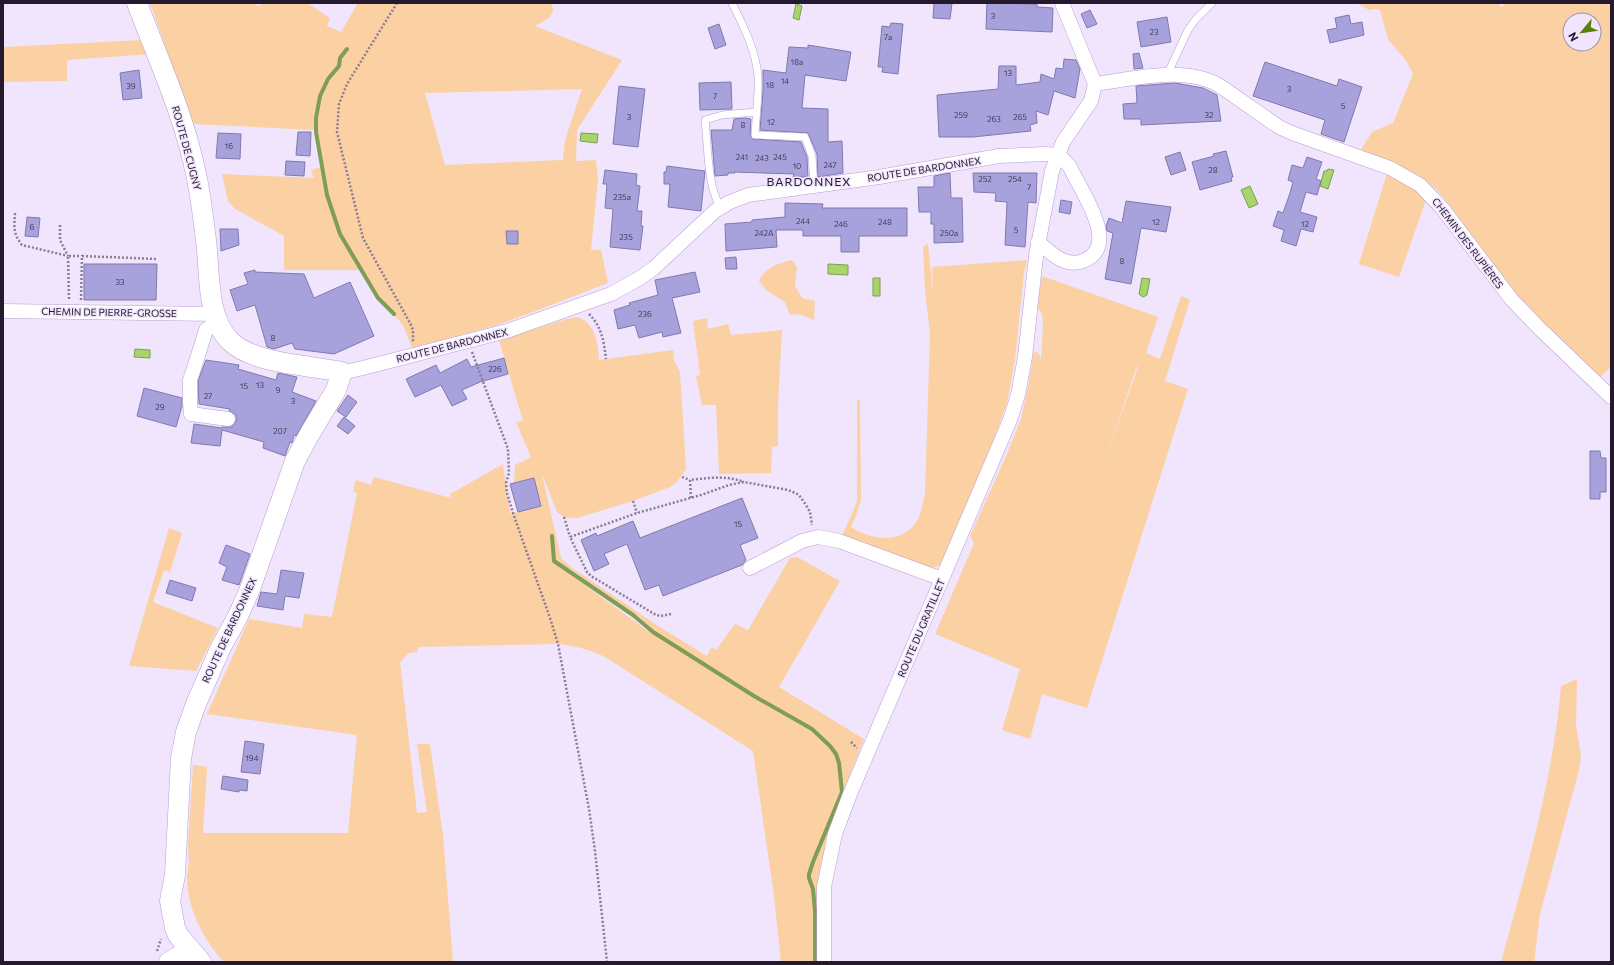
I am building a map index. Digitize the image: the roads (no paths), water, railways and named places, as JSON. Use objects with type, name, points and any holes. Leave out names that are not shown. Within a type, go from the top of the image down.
[{"type":"street","name":"ROUTE DE CUGNY","points":[[137,3],[176,105],[196,174],[216,318],[220,329],[230,341],[242,351],[342,372]]},
{"type":"street","points":[[1062,3],[1095,84]]},
{"type":"street","name":"CHEMIN DES RUPIÈRES","points":[[1095,84],[1166,75],[1192,76],[1212,81],[1279,127],[1390,168],[1420,185],[1442,208],[1512,300],[1611,397]]},
{"type":"street","name":"ROUTE DU GRATILLET","points":[[824,962],[824,887],[835,834],[850,794],[996,457],[1016,401],[1025,357],[1038,242],[1052,171],[1068,132],[1091,101],[1095,84]]},
{"type":"street","name":"ROUTE DE BARDONNEX","points":[[169,962],[196,956],[178,935],[173,920],[170,902],[174,875],[182,758],[186,732],[190,719],[220,649],[238,616],[250,589],[295,461],[336,390],[342,372],[507,331],[611,294],[640,278],[721,207],[748,195],[814,186],[999,156],[1045,154],[1058,155]]},
{"type":"street","points":[[1038,242],[1065,262],[1072,263],[1085,260],[1091,256],[1096,251],[1100,243],[1098,226],[1094,215],[1070,167],[1058,155]]},
{"type":"street","name":"CHEMIN DE PIERRE-GROSSE","points":[[3,310],[216,318]]},
{"type":"street","points":[[216,318],[206,330],[190,380],[191,414],[228,419]]},
{"type":"street","points":[[750,568],[802,541],[816,537],[839,541],[942,579]]},
{"type":"lane","points":[[732,3],[740,19],[756,65],[758,77],[755,135],[805,137],[812,156],[814,186]]},
{"type":"lane","points":[[1166,75],[1188,30],[1196,19],[1212,3]]},
{"type":"lane","points":[[721,207],[714,196],[712,189],[705,120],[722,115],[756,112]]},
{"type":"waterway","points":[[347,49],[340,58],[339,66],[328,79],[320,96],[316,118],[316,132],[327,195],[340,234],[378,298],[394,314]]},
{"type":"waterway","points":[[552,536],[554,561],[633,615],[653,632],[754,696],[812,729],[830,746],[836,754],[839,763],[842,792],[809,874],[813,889],[815,911],[815,962]]},
{"type":"district","name":"BARDONNEX","points":[[809,182]]}]
